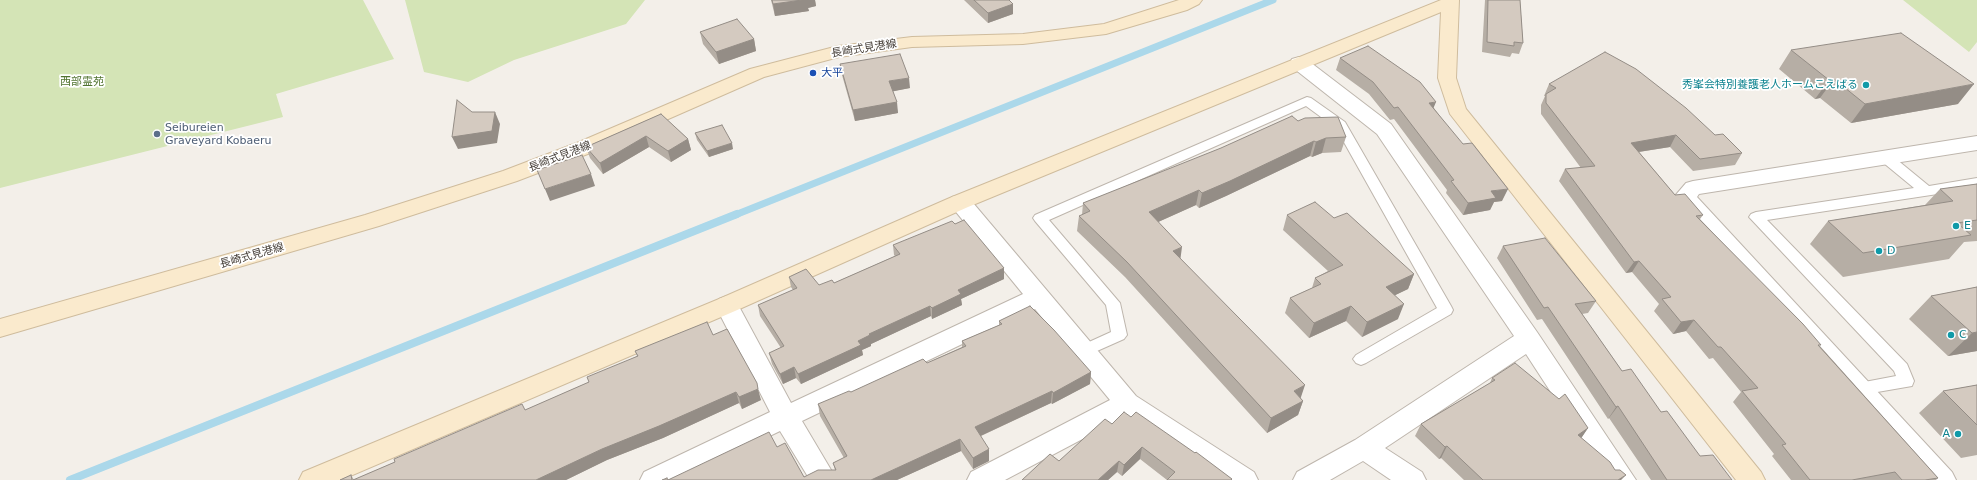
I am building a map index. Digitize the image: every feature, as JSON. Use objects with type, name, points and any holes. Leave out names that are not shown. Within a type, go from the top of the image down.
[{"type":"street","name":"長崎式見港線","points":[[0,328],[370,221],[510,176],[586,147],[757,73],[838,52],[912,42],[1023,39],[1106,29],[1181,6],[1193,0]]},
{"type":"street","points":[[312,480],[727,305],[960,202],[1450,2],[1447,78],[1457,110],[1752,480]]},
{"type":"street","points":[[1299,63],[1384,129],[1529,339],[1623,480]]},
{"type":"street","points":[[1943,480],[1685,197],[1693,188],[1977,143]]},
{"type":"street","points":[[960,202],[1038,298],[1127,403],[1245,480]]},
{"type":"street","points":[[653,480],[1038,298]]},
{"type":"street","points":[[727,305],[786,418],[824,480]]},
{"type":"street","points":[[1306,480],[1364,448],[1529,339]]},
{"type":"street","points":[[980,480],[1127,403]]},
{"type":"street","points":[[1364,448],[1413,480]]},
{"type":"lane","points":[[1084,351],[1119,335],[1113,303],[1040,218],[1307,101],[1342,125],[1446,310],[1361,359]]},
{"type":"lane","points":[[1885,157],[1925,190]]},
{"type":"lane","points":[[1860,390],[1906,381],[1901,368],[1756,217],[1977,182]]},
{"type":"green space","name":"西部霊苑","points":[[0,0],[363,0],[394,59],[276,94],[283,117],[0,188]]},
{"type":"green space","points":[[405,0],[645,0],[626,24],[514,60],[468,82],[424,72]]},
{"type":"green space","points":[[1903,0],[1977,0],[1977,42],[1969,52]]},
{"type":"building","points":[[772,0],[802,0],[773,4]]},
{"type":"building","points":[[974,0],[1009,0],[1013,4],[988,13]]},
{"type":"building","points":[[1488,0],[1520,0],[1523,43],[1514,42],[1514,46],[1487,42]]},
{"type":"building","points":[[737,19],[754,39],[716,52],[700,32]]},
{"type":"building","points":[[1901,33],[1974,84],[1865,104],[1834,79],[1829,80],[1791,50]]},
{"type":"building","points":[[1368,46],[1420,82],[1436,102],[1429,103],[1463,144],[1472,143],[1508,189],[1491,191],[1496,198],[1468,203],[1451,181],[1454,180],[1398,107],[1394,108],[1373,82],[1340,58]]},
{"type":"building","points":[[1605,52],[1636,69],[1686,108],[1715,135],[1723,134],[1742,153],[1700,159],[1676,135],[1631,143],[1675,195],[1685,194],[1703,215],[1696,216],[1803,324],[1821,345],[1818,345],[1938,478],[1925,480],[1902,480],[1895,472],[1852,480],[1810,480],[1782,445],[1786,444],[1742,391],[1758,388],[1694,320],[1681,322],[1662,299],[1671,297],[1639,261],[1634,262],[1565,169],[1595,166],[1546,103],[1546,94],[1556,88],[1549,84]]},
{"type":"building","points":[[900,54],[909,78],[889,81],[897,102],[853,110],[840,64]]},
{"type":"building","points":[[457,100],[472,112],[495,112],[492,131],[452,137]]},
{"type":"building","points":[[661,114],[688,139],[668,151],[646,136],[600,163],[586,147]]},
{"type":"building","points":[[1292,116],[1298,121],[1305,118],[1338,117],[1346,137],[1326,138],[1316,142],[1314,141],[1230,181],[1202,193],[1199,190],[1149,212],[1182,247],[1173,251],[1305,385],[1294,391],[1303,401],[1271,418],[1127,262],[1079,216],[1090,211],[1083,203],[1221,148]]},
{"type":"building","points":[[722,125],[732,143],[707,151],[695,133]]},
{"type":"building","points":[[582,155],[591,174],[545,189],[537,170]]},
{"type":"building","points":[[1977,184],[1977,220],[1957,223],[1971,235],[1863,253],[1828,221],[1953,201],[1940,189]]},
{"type":"building","points":[[1315,202],[1334,218],[1347,213],[1414,274],[1386,287],[1404,304],[1367,322],[1351,306],[1314,323],[1290,298],[1321,284],[1315,278],[1343,265],[1287,215]]},
{"type":"building","points":[[964,220],[1004,268],[958,290],[961,294],[932,308],[930,306],[869,334],[870,335],[858,341],[861,345],[798,374],[794,367],[780,374],[769,353],[784,346],[758,305],[797,288],[789,277],[806,269],[819,285],[832,280],[834,283],[900,254],[893,245],[952,221],[955,224]]},
{"type":"building","points":[[1545,238],[1596,301],[1575,304],[1622,371],[1631,369],[1661,412],[1667,411],[1700,456],[1713,455],[1732,480],[1667,480],[1618,406],[1616,407],[1548,307],[1544,308],[1503,246]]},
{"type":"building","points":[[1977,287],[1977,332],[1972,333],[1931,296]]},
{"type":"building","points":[[1030,306],[1054,330],[1091,372],[1053,393],[1052,391],[975,427],[989,449],[973,458],[960,439],[871,480],[668,480],[769,432],[777,447],[785,443],[804,477],[818,470],[836,470],[833,463],[847,456],[818,404],[849,391],[851,392],[923,359],[927,363],[966,346],[962,341],[1002,324],[999,321]]},
{"type":"building","points":[[707,322],[713,335],[727,329],[757,383],[758,389],[739,397],[736,392],[602,449],[536,480],[353,480],[395,462],[394,459],[522,404],[525,410],[589,382],[587,377],[638,356],[635,351]]},
{"type":"building","points":[[1515,363],[1559,399],[1565,394],[1588,428],[1578,435],[1610,462],[1615,470],[1620,470],[1626,475],[1618,480],[1483,480],[1421,424],[1495,380],[1492,378]]},
{"type":"building","points":[[1977,385],[1977,425],[1943,391]]},
{"type":"building","points":[[1124,412],[1131,417],[1136,412],[1195,453],[1196,452],[1232,479],[1167,480],[1175,472],[1142,447],[1124,465],[1119,461],[1098,480],[1022,480],[1050,454],[1059,461],[1105,419],[1112,424]]},
{"type":"building","points":[[351,475],[352,480],[340,480]]},
{"type":"waterway","points":[[735,215],[1273,0]]},
{"type":"waterway","points":[[70,480],[737,214]]},
{"type":"place","name":"大平","points":[[813,73]]},
{"type":"place","name":"秀峯会特別養護老人ホームこえばる","points":[[1866,85]]},
{"type":"place","name":"Seibureien Graveyard Kobaeru","points":[[157,134]]},
{"type":"place","name":"E","points":[[1956,226]]},
{"type":"place","name":"D","points":[[1879,251]]},
{"type":"place","name":"C","points":[[1951,335]]},
{"type":"place","name":"A","points":[[1958,434]]}]
